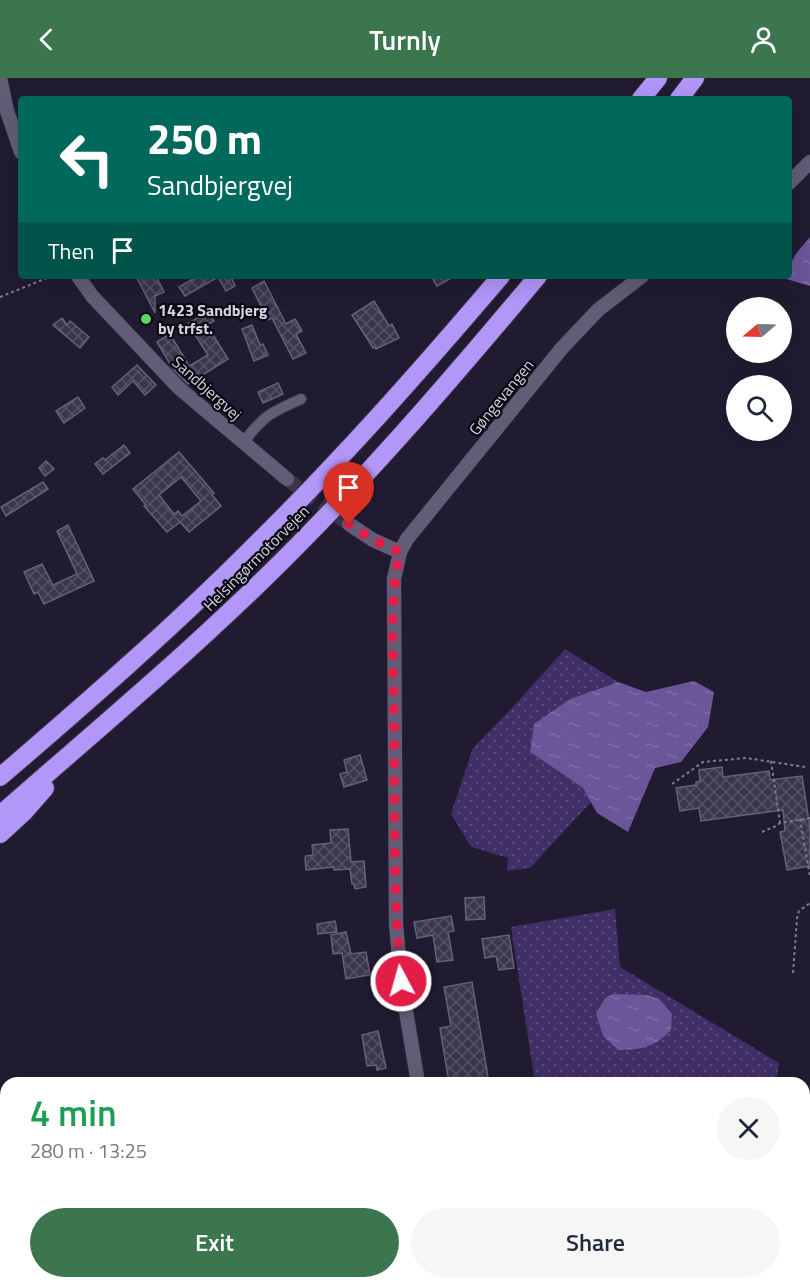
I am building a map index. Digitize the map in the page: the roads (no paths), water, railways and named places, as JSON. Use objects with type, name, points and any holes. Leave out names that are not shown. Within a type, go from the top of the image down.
[{"type":"highway","points":[[643,96],[658,78]]},
{"type":"highway","points":[[681,96],[695,78]]},
{"type":"highway","name":"Helsingørmotorvejen","points":[[0,777],[156,640],[249,552],[339,460],[498,279]]},
{"type":"highway","name":"Helsingørmotorvejen","points":[[0,815],[213,628],[306,537],[454,377],[536,279]]},
{"type":"highway","points":[[0,834],[24,812],[96,731]]},
{"type":"street","points":[[0,78],[4,112],[18,145]]},
{"type":"street","points":[[792,180],[810,162]]},
{"type":"street","name":"Sandbjergvej","points":[[80,279],[92,296],[178,388],[287,478]]},
{"type":"street","name":"Gøngevangen","points":[[400,552],[415,530],[562,348],[598,310],[638,279]]},
{"type":"street","name":"Sandbjergvej","points":[[243,443],[269,414],[301,399]]},
{"type":"street","points":[[349,524],[373,540],[400,552],[394,579],[396,924],[401,981],[417,1077]]},
{"type":"water","points":[[810,237],[810,286],[786,279],[792,279],[792,262]]},
{"type":"water","points":[[694,681],[714,692],[708,727],[681,762],[655,768],[628,832],[597,813],[583,788],[530,752],[534,724],[570,699],[618,682],[646,692]]},
{"type":"water","points":[[613,994],[647,995],[659,999],[672,1014],[671,1030],[653,1044],[618,1050],[603,1036],[596,1014],[605,998]]},
{"type":"tunnel","points":[[287,479],[349,524]]},
{"type":"place","name":"1423 Sandbjerg by trfst.","points":[[146,319]]}]
